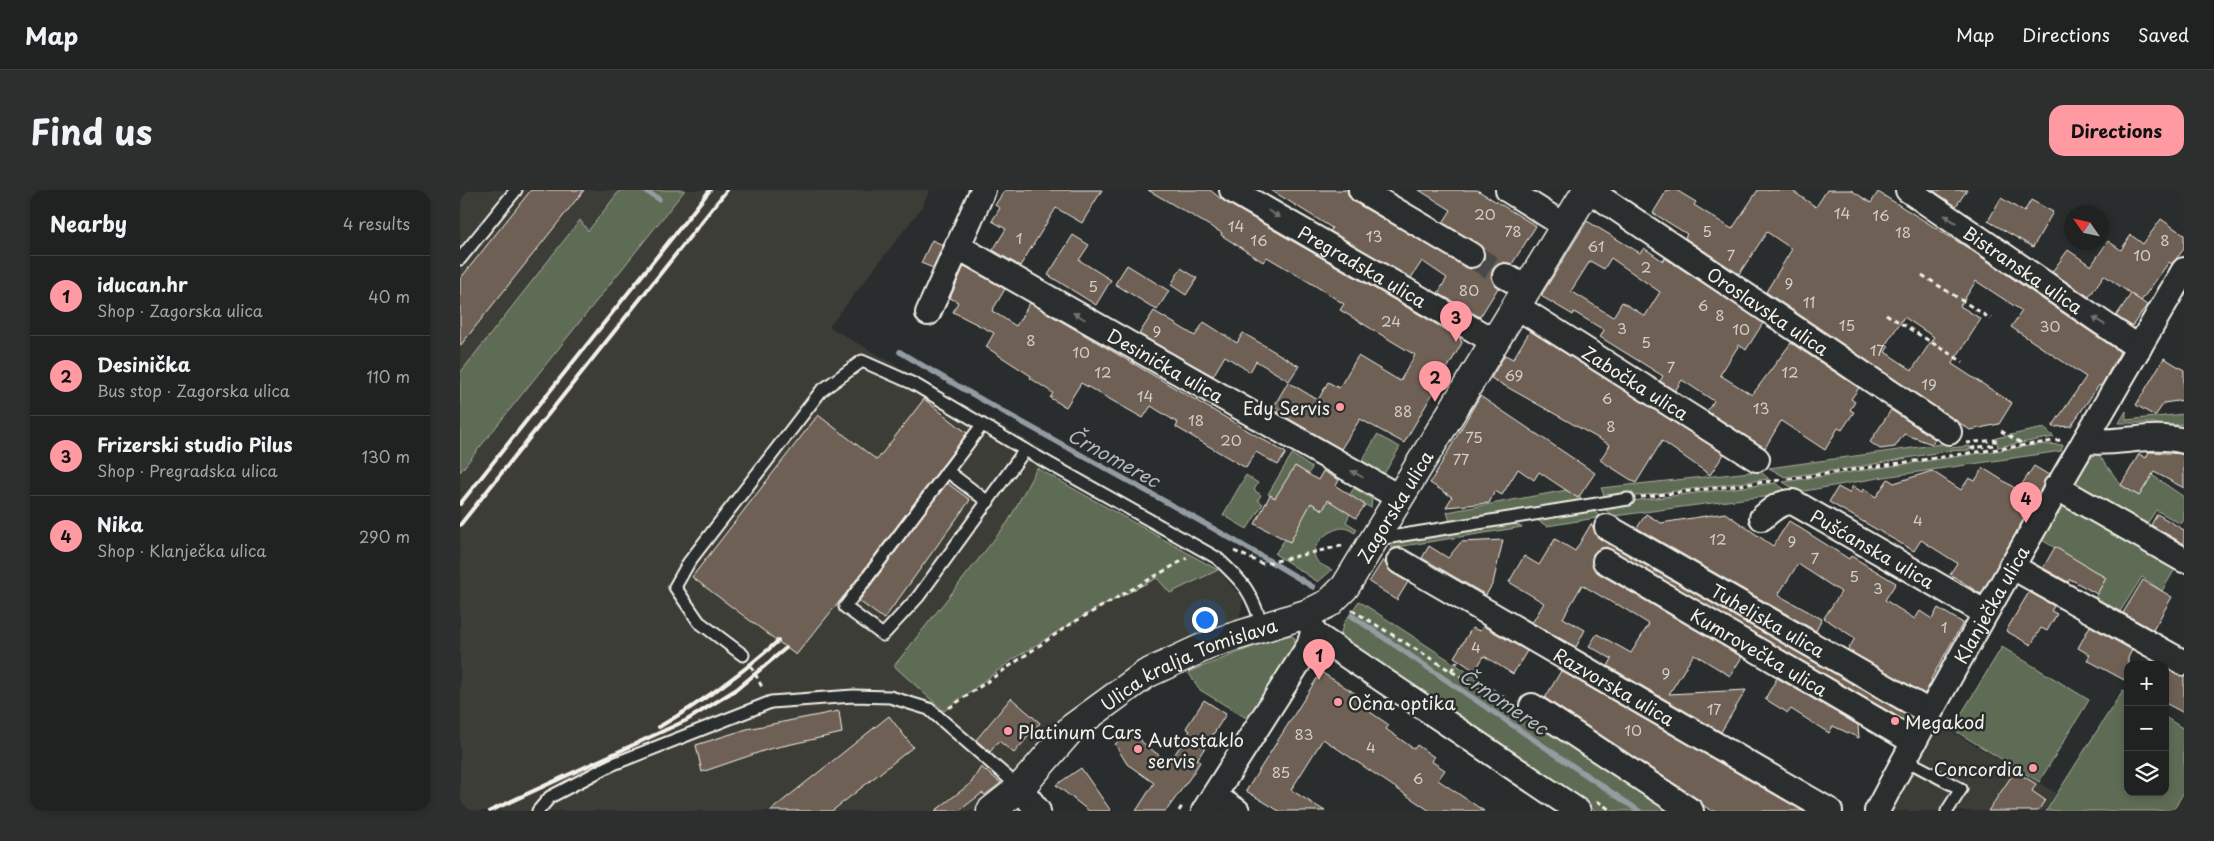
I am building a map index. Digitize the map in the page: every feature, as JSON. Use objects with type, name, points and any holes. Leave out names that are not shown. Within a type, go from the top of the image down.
[{"type":"street","points":[[928,313],[983,190]]},
{"type":"street","name":"Pregradska ulica","points":[[1232,190],[1495,342]]},
{"type":"street","points":[[1361,190],[1471,255]]},
{"type":"street","points":[[1508,190],[1565,226]]},
{"type":"street","name":"Zagorska ulica","points":[[1311,623],[1345,587],[1364,542],[1400,498],[1495,342],[1516,290],[1565,226],[1588,190]]},
{"type":"street","name":"Oroslavska ulica","points":[[1588,190],[1954,438]]},
{"type":"street","name":"Bistranska ulica","points":[[1908,190],[2139,348]]},
{"type":"street","name":"Desinićka ulica","points":[[957,246],[1400,498]]},
{"type":"street","name":"Klanječka ulica","points":[[1877,811],[1928,712],[2056,487],[2076,440],[2139,348],[2184,270]]},
{"type":"street","name":"Zabočka ulica","points":[[1516,290],[1764,467]]},
{"type":"street","points":[[2076,440],[2107,443],[2156,437],[2184,441]]},
{"type":"street","points":[[2056,487],[2184,560]]},
{"type":"street","name":"Pušćanska ulica","points":[[1762,518],[1773,508],[1793,502],[1984,612]]},
{"type":"street","name":"Tuheljska ulica","points":[[1607,527],[1928,712]]},
{"type":"street","name":"Razvorska ulica","points":[[1399,561],[1830,811]]},
{"type":"street","name":"Kumrovečka ulica","points":[[1605,561],[1909,751]]},
{"type":"street","points":[[2011,566],[2184,664]]},
{"type":"street","points":[[1237,811],[1209,804],[1309,646],[1311,623]]},
{"type":"street","points":[[1311,623],[1578,811]]},
{"type":"street","name":"Ulica kralja Tomislava","points":[[991,811],[1020,788],[1072,728],[1146,674],[1211,644],[1264,628],[1311,623]]},
{"type":"street","points":[[1532,706],[1691,811]]},
{"type":"street","points":[[1020,788],[1038,811]]},
{"type":"lane","points":[[460,259],[516,190]]},
{"type":"lane","points":[[743,655],[699,622],[675,587],[689,562],[821,391],[862,361],[914,384],[982,425],[1217,558],[1240,580],[1254,598],[1264,628]]},
{"type":"lane","points":[[982,425],[845,607],[883,635],[918,597],[1026,450]]},
{"type":"lane","points":[[948,471],[988,502]]},
{"type":"lane","points":[[1364,542],[1628,499]]},
{"type":"lane","points":[[538,811],[550,798],[611,765],[771,702],[853,696],[890,697],[929,709],[1020,788]]},
{"type":"lane","points":[[1909,751],[1961,789],[1947,811]]},
{"type":"path","points":[[1922,275],[1991,319]]},
{"type":"path","points":[[1886,314],[1963,362]]},
{"type":"path","points":[[2001,431],[2023,444]]},
{"type":"path","points":[[1954,438],[1995,440],[1995,445],[1972,448],[1972,452]]},
{"type":"path","points":[[1628,499],[1778,481],[2023,444],[2076,440]]},
{"type":"path","points":[[1764,467],[1778,481]]},
{"type":"path","points":[[1263,564],[1364,542]]},
{"type":"path","points":[[938,716],[1070,626],[1192,555]]},
{"type":"path","points":[[1349,608],[1373,622]]},
{"type":"path","points":[[743,655],[771,702]]},
{"type":"path","points":[[1451,671],[1457,662]]},
{"type":"shaded area","points":[[460,190],[620,190],[587,231],[579,220],[460,373]]},
{"type":"shaded area","points":[[685,190],[930,190],[922,207],[829,327],[1046,451],[1009,522],[895,665],[944,711],[1012,660],[1083,616],[1157,578],[1170,592],[1218,570],[1243,599],[1239,621],[987,806],[975,811],[460,811],[460,472]]},
{"type":"shaded area","points":[[1934,721],[2056,793],[2044,811],[1886,811]]},
{"type":"green space","points":[[620,190],[685,190],[460,472],[460,373],[580,220],[588,231]]},
{"type":"green space","points":[[2126,411],[2126,420],[2184,414],[2184,424],[2160,426],[2155,423],[2119,423]]},
{"type":"green space","points":[[2044,428],[2054,437],[1998,447],[1996,438]]},
{"type":"green space","points":[[1377,435],[1400,447],[1384,474],[1362,461]]},
{"type":"green space","points":[[1948,443],[1949,448],[1970,446],[1970,450],[1946,451],[1852,468],[1785,477],[1769,468]]},
{"type":"green space","points":[[2042,444],[2063,445],[2061,451],[1884,477],[1799,492],[1783,482]]},
{"type":"green space","points":[[2096,451],[2121,485],[2139,496],[2152,475],[2184,497],[2184,520],[2181,524],[2156,510],[2143,530],[2070,489]]},
{"type":"green space","points":[[1292,454],[1312,468],[1308,474],[1295,466],[1288,478],[1287,504],[1268,494]]},
{"type":"green space","points":[[1037,468],[1218,570],[1170,593],[1157,578],[1083,616],[1012,660],[944,711],[894,666],[1008,522]]},
{"type":"green space","points":[[1760,471],[1769,479],[1606,500],[1601,488]]},
{"type":"green space","points":[[1246,475],[1258,483],[1254,490],[1261,495],[1258,500],[1263,504],[1247,529],[1223,515]]},
{"type":"green space","points":[[1775,483],[1794,495],[1750,498],[1614,516],[1602,508],[1632,501]]},
{"type":"green space","points":[[1354,488],[1372,499],[1371,508],[1357,500],[1348,513],[1350,514],[1346,522],[1357,529],[1355,533],[1345,528],[1338,529],[1321,539],[1317,545],[1315,556],[1318,562],[1332,570],[1318,582],[1275,554],[1285,539],[1290,542],[1307,501],[1323,510],[1330,496],[1344,503]]},
{"type":"green space","points":[[1567,490],[1581,498],[1581,502],[1450,522],[1447,512]]},
{"type":"green space","points":[[2063,498],[2178,564],[2162,591],[2142,577],[2116,618],[2092,603],[2106,578],[2040,539]]},
{"type":"green space","points":[[1591,510],[1602,517],[1547,526],[1535,519]]},
{"type":"green space","points":[[1510,522],[1522,527],[1391,548],[1394,542]]},
{"type":"green space","points":[[1359,601],[1679,811],[1595,811],[1339,638],[1344,623]]},
{"type":"green space","points":[[1291,635],[1295,638],[1294,644],[1248,719],[1200,690],[1188,672],[1268,641]]},
{"type":"green space","points":[[2002,647],[2089,700],[2039,782],[1952,729]]},
{"type":"green space","points":[[2123,690],[2124,796],[2169,796],[2169,720],[2184,729],[2184,792],[2173,811],[2046,811]]},
{"type":"building","points":[[531,190],[584,190],[460,346],[460,279]]},
{"type":"building","points":[[1005,190],[1102,190],[1082,223],[1056,208],[1020,266],[993,250],[1006,229],[992,221],[1000,208],[995,205]]},
{"type":"building","points":[[1148,190],[1210,190],[1225,202],[1460,338],[1462,343],[1404,443],[1360,419],[1341,449],[1277,412],[1279,409],[1274,406],[1288,382],[1318,400],[1328,382],[1339,388],[1358,356],[1400,381],[1415,355],[1340,310],[1344,304],[1314,285],[1267,257],[1263,262],[1221,235],[1222,233]]},
{"type":"building","points":[[1271,190],[1347,190],[1349,197],[1354,202],[1470,269],[1477,267],[1483,262],[1485,255],[1483,248],[1443,223],[1451,210],[1419,190],[1477,190],[1536,226],[1512,264],[1504,262],[1493,269],[1491,277],[1498,288],[1480,317],[1438,293],[1447,278],[1422,261],[1411,278],[1330,231],[1332,228]]},
{"type":"building","points":[[1667,190],[1676,190],[1696,202],[1694,205],[1732,229],[1758,190],[1791,190],[1816,207],[1827,190],[1851,190],[1871,203],[1878,192],[1968,248],[2120,352],[2101,386],[2099,385],[2071,426],[2052,427],[2086,377],[2011,327],[2022,311],[1976,281],[1960,306],[1981,319],[1952,364],[2012,403],[1999,424],[1970,430],[1766,292],[1792,249],[1767,232],[1739,274],[1685,238],[1687,234],[1653,213]],"holes":[[[1904,317],[1934,337],[1912,370],[1885,352],[1889,346],[1886,344]]]},
{"type":"building","points":[[1932,190],[1967,190],[1956,206]]},
{"type":"building","points":[[2001,198],[2024,212],[2031,200],[2053,212],[2033,247],[1988,221]]},
{"type":"building","points":[[2161,219],[2184,235],[2184,249],[2172,264],[2169,262],[2141,301],[2104,275],[2089,297],[2052,272],[2068,250],[2091,266],[2102,250],[2109,250],[2109,242],[2121,250],[2131,235],[2143,244]]},
{"type":"building","points":[[1587,221],[1640,253],[1644,248],[1663,261],[1665,258],[1763,323],[1746,350],[1739,345],[1720,375],[1752,395],[1791,343],[1859,388],[1851,399],[1855,402],[1850,410],[1854,412],[1842,430],[1838,428],[1825,450],[1781,421],[1765,448],[1707,411],[1714,401],[1682,380],[1675,391],[1660,381],[1663,376],[1600,337],[1604,330],[1574,312],[1573,315],[1541,296]],"holes":[[[1611,258],[1660,292],[1645,316],[1622,302],[1613,317],[1571,291],[1590,261],[1604,269]]]},
{"type":"building","points":[[1073,235],[1089,245],[1079,260],[1111,280],[1096,305],[1048,275]]},
{"type":"building","points":[[932,240],[943,245],[933,268],[921,263]]},
{"type":"building","points":[[1127,265],[1169,291],[1157,310],[1115,284]]},
{"type":"building","points":[[964,266],[1005,289],[992,311],[1016,326],[1030,303],[1286,453],[1278,465],[1256,452],[1246,468],[1176,427],[1178,423],[1151,406],[1143,418],[1081,383],[1066,407],[1050,398],[1053,393],[1030,378],[1031,376],[986,347],[994,333],[953,312],[958,302],[950,298]]},
{"type":"building","points":[[1181,268],[1197,278],[1186,295],[1171,285]]},
{"type":"building","points":[[2131,294],[2147,305],[2132,326],[2116,316]]},
{"type":"building","points":[[1154,311],[1195,336],[1204,322],[1237,343],[1243,333],[1299,366],[1289,381],[1256,361],[1250,372],[1225,356],[1213,376],[1139,334]]},
{"type":"building","points":[[1530,331],[1724,454],[1710,475],[1662,441],[1636,483],[1600,460],[1610,445],[1491,378],[1505,355],[1513,359]]},
{"type":"building","points":[[2164,358],[2184,370],[2184,400],[2164,403],[2155,416],[2136,405]]},
{"type":"building","points":[[1480,396],[1595,473],[1578,498],[1539,472],[1534,480],[1518,469],[1502,495],[1495,491],[1489,503],[1446,507],[1452,497],[1430,483]]},
{"type":"building","points":[[924,399],[967,433],[847,592],[796,655],[692,577],[818,415],[877,460]]},
{"type":"building","points":[[1891,410],[1935,439],[1932,444],[1904,434],[1895,447],[1880,449],[1870,442]]},
{"type":"building","points":[[2149,452],[2184,454],[2184,488],[2154,472],[2139,496],[2121,485],[2139,454],[2146,458]]},
{"type":"building","points":[[1295,466],[1318,480],[1323,471],[1339,480],[1336,486],[1365,505],[1356,518],[1328,500],[1323,510],[1311,503],[1290,542],[1255,524],[1270,495],[1275,498]]},
{"type":"building","points":[[2034,466],[2049,475],[1981,594],[1950,574],[1957,563],[1921,540],[1914,551],[1829,502],[1838,487],[1849,493],[1853,486],[1862,492],[1864,489],[1876,497],[1888,479],[1894,483],[1932,471],[1961,490],[1969,478],[1975,481],[1983,468],[2018,490]]},
{"type":"building","points":[[947,483],[970,500],[884,619],[859,601]]},
{"type":"building","points":[[1725,513],[1773,546],[1789,521],[1849,559],[1851,556],[1896,583],[1885,600],[1915,619],[1920,611],[1932,619],[1938,608],[1963,623],[1931,679],[1925,694],[1848,650],[1855,638],[1824,618],[1841,592],[1798,564],[1778,595],[1822,619],[1816,631],[1637,528],[1646,514],[1661,523]]},
{"type":"building","points":[[2157,514],[2184,530],[2184,544],[2151,525]]},
{"type":"building","points":[[1591,524],[1600,539],[1910,717],[1907,722],[1606,547],[1599,549],[1593,554],[1593,567],[1598,573],[1742,657],[1730,676],[1694,654],[1669,694],[1746,690],[1721,732],[1608,666],[1612,659],[1589,646],[1597,634],[1631,653],[1649,624],[1617,604],[1582,585],[1563,618],[1585,630],[1576,647],[1532,623],[1544,603],[1509,582],[1524,556],[1539,565],[1555,539],[1575,551]]},
{"type":"building","points":[[1503,540],[1493,583],[1486,595],[1422,558],[1429,546],[1448,558],[1461,542]]},
{"type":"building","points":[[2055,547],[2106,578],[2097,594],[2070,579],[2068,582],[2043,568]]},
{"type":"building","points":[[1383,560],[1392,573],[1408,582],[1397,600],[1369,582]]},
{"type":"building","points":[[2143,580],[2172,597],[2153,630],[2123,613]]},
{"type":"building","points":[[2029,592],[2054,606],[2051,611],[2057,614],[2047,631],[2041,628],[2031,645],[2006,631]]},
{"type":"building","points":[[1483,626],[1527,651],[1513,674],[1484,656],[1475,671],[1454,657],[1472,628],[1480,631]]},
{"type":"building","points":[[2090,626],[2132,650],[2128,661],[2124,661],[2124,680],[2087,660],[2090,655],[2078,648]]},
{"type":"building","points":[[2169,670],[2184,677],[2184,713],[2169,705]]},
{"type":"building","points":[[1561,671],[1803,811],[1712,811],[1699,800],[1545,698]]},
{"type":"building","points":[[1321,672],[1361,697],[1357,703],[1389,725],[1386,729],[1414,749],[1417,745],[1434,757],[1431,761],[1445,770],[1438,780],[1484,811],[1430,811],[1323,739],[1291,790],[1325,811],[1279,811],[1246,791]]},
{"type":"building","points":[[1777,678],[1858,725],[1859,738],[1833,726],[1829,733],[1791,709],[1788,713],[1765,699]]},
{"type":"building","name":"Platinum Cars","points":[[1011,698],[1040,723],[1014,753],[999,741],[990,752],[976,740]]},
{"type":"building","points":[[1204,700],[1226,714],[1197,760],[1200,762],[1166,811],[1136,811],[1154,783],[1127,764],[1115,744],[1135,729],[1142,742],[1169,763],[1190,731],[1186,728]]},
{"type":"building","points":[[839,711],[842,733],[769,749],[702,772],[696,745],[747,729]]},
{"type":"building","points":[[889,716],[913,747],[832,811],[770,811]]},
{"type":"building","points":[[981,767],[1001,783],[985,795],[982,793],[959,811],[935,811],[971,783]]},
{"type":"building","points":[[1081,768],[1111,811],[1089,811],[1056,785]]},
{"type":"building","points":[[2015,771],[2036,784],[2032,791],[2045,800],[2038,811],[1988,811]]},
{"type":"waterway","name":"Črnomerec","points":[[644,190],[659,199]]},
{"type":"waterway","name":"Črnomerec","points":[[900,352],[1003,412],[1262,556],[1313,587]]},
{"type":"waterway","name":"Črnomerec","points":[[1352,616],[1639,811]]},
{"type":"tunnel","points":[[1471,255],[1505,276]]},
{"type":"railway","points":[[460,504],[710,190]]},
{"type":"railway","points":[[460,525],[727,190]]},
{"type":"railway","points":[[659,727],[721,687],[778,641]]},
{"type":"railway","points":[[490,811],[687,720],[737,689],[786,648]]},
{"type":"place","name":"Frizerski studio Pilus","points":[[1456,342]]},
{"type":"place","name":"Desinička","points":[[1435,402]]},
{"type":"place","name":"Edy Servis","points":[[1340,407]]},
{"type":"place","name":"Nika","points":[[2026,523]]},
{"type":"place","name":"iducan.hr","points":[[1319,680]]},
{"type":"place","name":"Očna optika","points":[[1338,702]]},
{"type":"place","name":"Megakod","points":[[1895,721]]},
{"type":"place","name":"Platinum Cars","points":[[1008,731]]},
{"type":"place","name":"Autostaklo servis","points":[[1138,749]]},
{"type":"place","name":"Concordia","points":[[2033,768]]}]
